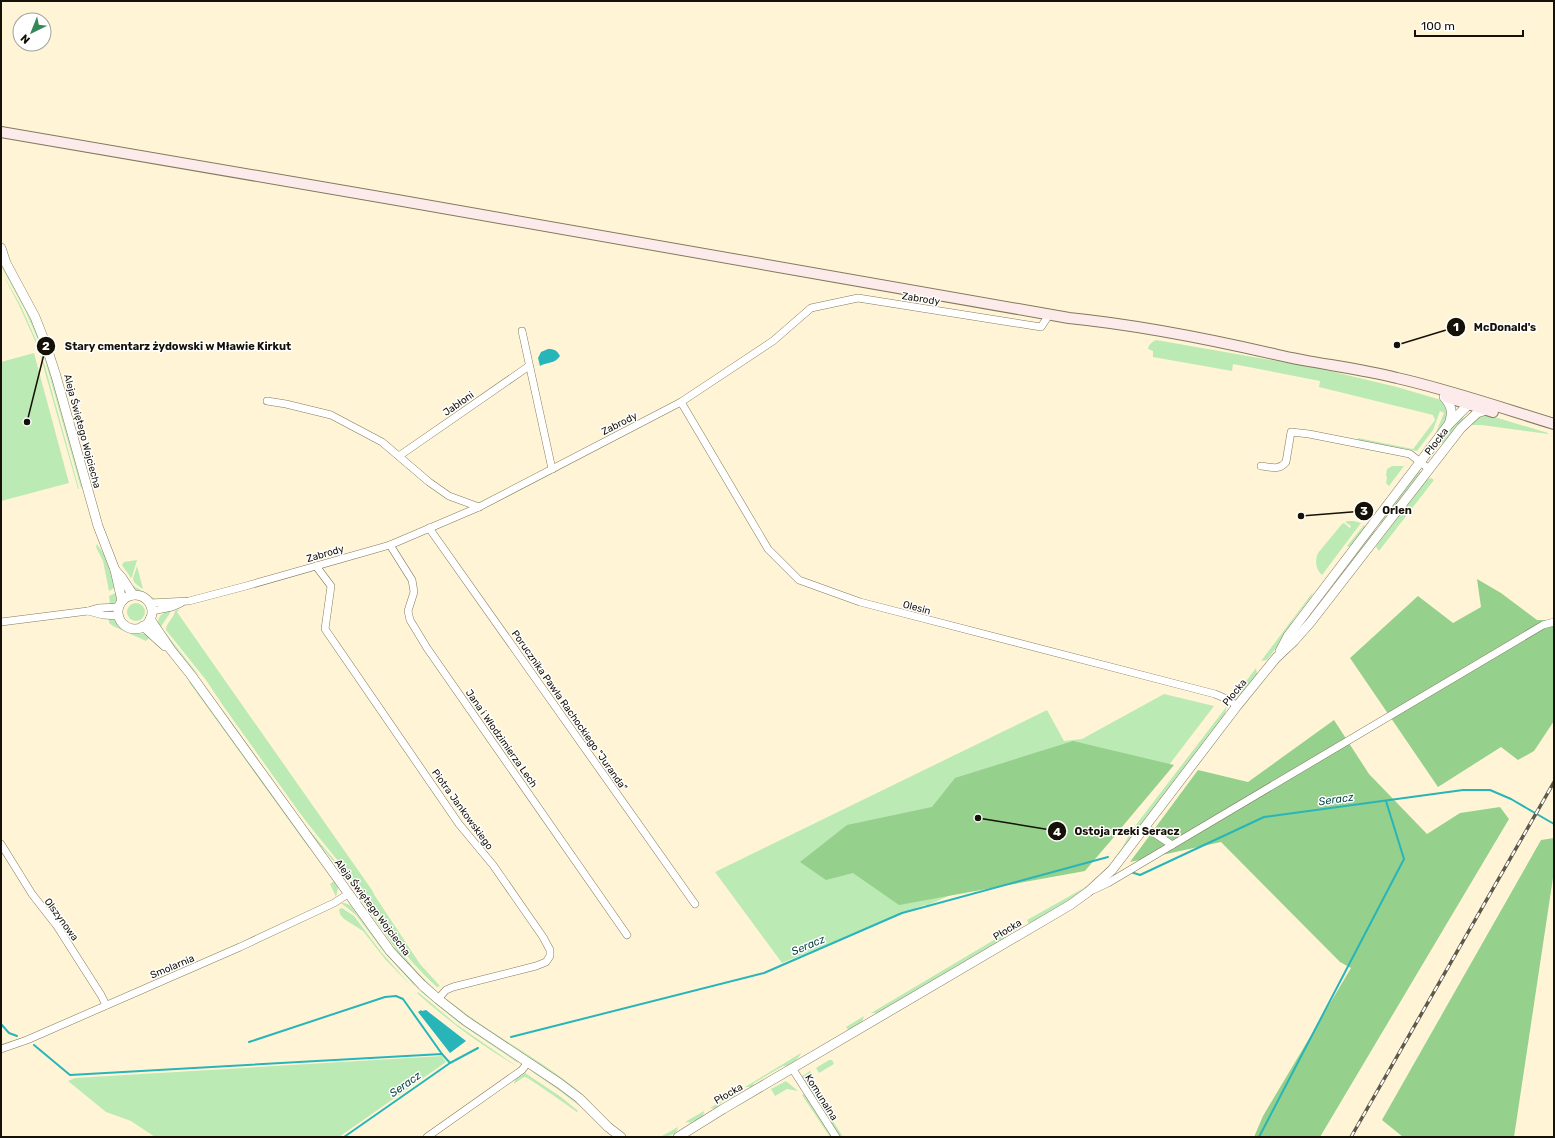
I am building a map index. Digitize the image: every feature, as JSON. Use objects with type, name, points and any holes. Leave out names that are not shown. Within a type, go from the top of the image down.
[{"type":"main road","points":[[1,132],[1069,318],[1091,325],[1145,336],[1237,351],[1279,355],[1362,370],[1390,376],[1473,403],[1486,410],[1554,431]]},
{"type":"main road","points":[[1330,365],[1554,424]]},
{"type":"street","name":"Aleja Świętego Wojciecha","points":[[1,248],[5,256],[3,261],[32,312],[46,345],[98,526],[115,570],[120,608]]},
{"type":"street","name":"Zabrody","points":[[151,611],[390,545],[479,507],[681,402],[773,341],[810,308],[858,298],[1042,327],[1049,315]]},
{"type":"street","points":[[522,330],[552,469]]},
{"type":"street","name":"Jabłoni","points":[[399,456],[529,366]]},
{"type":"street","name":"Płocka","points":[[1444,396],[1452,409],[1452,416],[1449,424]]},
{"type":"street","points":[[267,401],[331,415],[382,442],[429,482],[449,496],[479,507]]},
{"type":"street","name":"Olesin","points":[[681,402],[768,549],[799,580],[860,602],[1215,694],[1229,700],[1237,706]]},
{"type":"street","name":"Płocka","points":[[1276,658],[1288,636],[1449,424],[1473,403]]},
{"type":"street","name":"Płocka","points":[[1461,428],[1473,403]]},
{"type":"street","name":"Płocka","points":[[678,1137],[792,1068],[1070,905],[1088,892],[1112,870],[1237,706],[1276,658],[1310,623],[1461,428],[1477,413],[1486,410]]},
{"type":"street","points":[[1261,466],[1278,468],[1283,466],[1286,462],[1291,432],[1309,434],[1410,454],[1420,462]]},
{"type":"street","name":"Płocka","points":[[1420,462],[1429,469]]},
{"type":"street","points":[[1374,523],[1382,530]]},
{"type":"street","name":"Porucznika Pawła Rachockiego \"Juranda\"","points":[[429,528],[695,904]]},
{"type":"street","name":"Jana i Włodzimierza Lech","points":[[390,545],[412,580],[414,592],[408,611],[410,620],[427,648],[627,935]]},
{"type":"street","name":"Piotra Jankowskiego","points":[[316,566],[331,586],[325,629],[460,824],[493,865],[543,937],[550,950],[550,956],[546,962],[536,966],[453,987],[446,990],[438,999]]},
{"type":"street","name":"Aleja Świętego Wojciecha","points":[[115,570],[133,595]]},
{"type":"street","points":[[1326,585],[1337,589]]},
{"type":"street","points":[[1,622],[88,611],[102,615],[120,608],[129,596],[133,595],[143,597],[151,611],[143,626],[133,628],[128,627],[121,620],[120,608]]},
{"type":"street","name":"Aleja Świętego Wojciecha","points":[[151,611],[171,650]]},
{"type":"street","points":[[1088,892],[1108,883],[1543,625],[1554,622]]},
{"type":"street","name":"Aleja Świętego Wojciecha","points":[[143,626],[171,650],[191,675],[390,951],[417,980],[466,1021],[579,1098],[608,1127],[621,1137]]},
{"type":"street","points":[[1145,826],[1172,845]]},
{"type":"street","name":"Olszynowa","points":[[1,844],[32,894],[57,926],[106,1005]]},
{"type":"street","name":"Smolarnia","points":[[1,1049],[26,1040],[248,944],[334,903],[348,894]]},
{"type":"street","points":[[427,1137],[522,1070],[528,1062]]},
{"type":"street","name":"Komunalna","points":[[792,1068],[836,1137]]},
{"type":"street","name":"Aleja Świętego Wojciecha","points":[[608,1127],[611,1137]]},
{"type":"green space","points":[[1,263],[29,313],[37,333],[38,340],[25,310],[1,266]]},
{"type":"green space","points":[[1,271],[20,304],[37,342],[36,343],[19,305]]},
{"type":"green space","points":[[1156,340],[1317,368],[1397,387],[1441,400],[1448,412],[1443,427],[1434,437],[1444,413],[1440,411],[1433,430],[1417,451],[1358,440],[1358,438],[1413,449],[1435,420],[1433,415],[1319,387],[1320,381],[1233,364],[1232,371],[1153,357],[1153,351],[1148,349],[1151,343]]},
{"type":"green space","points":[[39,351],[45,366],[79,489],[78,489]]},
{"type":"green space","points":[[34,353],[69,483],[1,501],[1,362]]},
{"type":"green space","points":[[43,353],[46,356],[82,487],[81,488]]},
{"type":"green space","points":[[1464,415],[1463,419],[1443,444],[1441,442],[1460,417]]},
{"type":"green space","points":[[1488,415],[1548,434],[1481,425],[1469,425],[1478,417]]},
{"type":"green space","points":[[1392,466],[1404,466],[1389,486],[1386,483],[1387,469]]},
{"type":"green space","points":[[1418,471],[1421,473],[1382,524],[1380,523]]},
{"type":"green space","points":[[1431,478],[1434,480],[1379,551],[1376,547],[1377,545],[1426,480]]},
{"type":"green space","points":[[1345,522],[1361,523],[1322,575],[1316,564],[1318,553],[1342,524],[1344,523],[1350,528],[1351,526]]},
{"type":"green space","points":[[1364,525],[1367,529],[1349,547],[1347,546]]},
{"type":"green space","points":[[1373,530],[1376,531],[1336,582],[1335,580]]},
{"type":"green space","points":[[97,544],[105,556],[116,587],[109,591],[103,561],[96,547]]},
{"type":"green space","points":[[137,560],[131,578],[122,565],[124,562]]},
{"type":"green space","points":[[137,566],[143,589],[136,584],[133,579]]},
{"type":"green space","points":[[1477,579],[1501,593],[1537,620],[1554,620],[1554,721],[1534,751],[1518,760],[1501,747],[1438,787],[1350,658],[1418,596],[1453,623],[1481,607]]},
{"type":"green space","points":[[131,585],[157,600],[150,599],[143,595]]},
{"type":"green space","points":[[118,592],[117,600],[110,605],[109,596]]},
{"type":"green space","points":[[1313,592],[1311,597],[1294,619],[1286,635],[1267,660],[1261,661]]},
{"type":"green space","points":[[132,603],[140,603],[145,608],[143,619],[140,621],[132,621],[127,616],[127,608]]},
{"type":"green space","points":[[180,609],[177,612],[372,890],[420,964],[440,986],[437,987],[424,975],[402,949],[352,879],[299,812],[206,680],[166,630],[167,625],[175,611]]},
{"type":"green space","points":[[171,610],[160,628],[158,621],[160,616]]},
{"type":"green space","points":[[109,618],[128,631],[144,634],[150,637],[146,641],[113,626],[109,623]]},
{"type":"green space","points":[[162,631],[164,631],[200,677],[194,671]]},
{"type":"green space","points":[[1256,668],[1257,674],[1241,694],[1234,697]]},
{"type":"green space","points":[[189,682],[191,682],[309,848]]},
{"type":"green space","points":[[1164,694],[1214,706],[1111,841],[1094,860],[971,886],[928,905],[924,905],[782,963],[715,872],[1047,710],[1064,741],[1082,739]]},
{"type":"green space","points":[[1227,706],[1225,714],[1104,873],[1092,884],[1077,895],[1029,924],[1027,920],[1091,884],[1111,863],[1122,848],[1132,830]]},
{"type":"green space","points":[[222,709],[305,825],[337,863],[341,870],[312,836],[229,721]]},
{"type":"green space","points":[[1334,720],[1369,774],[1427,834],[1460,813],[1500,807],[1509,819],[1320,1137],[1254,1137],[1263,1116],[1351,968],[1340,962],[1221,842],[1130,862],[1198,770],[1248,782]]},
{"type":"green space","points":[[1073,741],[1174,765],[1085,871],[899,905],[853,873],[826,880],[800,862],[847,825],[932,807],[955,778]]},
{"type":"green space","points":[[1554,838],[1554,871],[1514,1137],[1403,1137],[1382,1120],[1541,840]]},
{"type":"green space","points":[[343,874],[345,874],[351,882],[401,952],[423,978],[436,990],[430,987],[402,958]]},
{"type":"green space","points":[[334,881],[338,888],[336,897],[330,884]]},
{"type":"green space","points":[[341,903],[350,905],[385,951],[415,986],[384,952],[356,915]]},
{"type":"green space","points":[[342,908],[354,916],[381,952],[413,988],[385,959],[363,931],[344,919],[340,914],[339,909]]},
{"type":"green space","points":[[1004,934],[1004,938],[1000,941],[877,1013],[871,1013]]},
{"type":"green space","points":[[420,991],[423,991],[463,1024],[517,1060],[518,1063],[459,1023]]},
{"type":"green space","points":[[418,992],[456,1024],[518,1067],[491,1051],[466,1033],[417,993]]},
{"type":"green space","points":[[446,998],[482,1025],[558,1075],[592,1103],[467,1017]]},
{"type":"green space","points":[[864,1016],[862,1022],[848,1030],[846,1027]]},
{"type":"green space","points":[[801,1053],[797,1060],[792,1064],[783,1066],[754,1083],[752,1087],[745,1087]]},
{"type":"green space","points":[[442,1056],[446,1062],[339,1137],[155,1137],[131,1121],[106,1112],[68,1081],[75,1078]]},
{"type":"green space","points":[[829,1060],[832,1060],[834,1064],[819,1073],[816,1068]]},
{"type":"green space","points":[[531,1071],[535,1072],[579,1103],[581,1107],[560,1091]]},
{"type":"green space","points":[[810,1071],[814,1076],[807,1080],[843,1137],[839,1137],[801,1077]]},
{"type":"green space","points":[[525,1073],[561,1097],[578,1111],[577,1112],[528,1078],[525,1077],[514,1084],[515,1080]]},
{"type":"green space","points":[[786,1081],[798,1091],[787,1089],[775,1096],[771,1089]]},
{"type":"green space","points":[[737,1092],[734,1097],[724,1101],[716,1109],[710,1108]]},
{"type":"green space","points":[[805,1094],[832,1137],[830,1137],[802,1095]]},
{"type":"green space","points":[[704,1111],[703,1116],[694,1122],[685,1122]]},
{"type":"green space","points":[[678,1127],[676,1132],[672,1135],[660,1137]]},
{"type":"water","points":[[548,349],[555,350],[560,356],[553,362],[540,366],[538,358],[541,352]]},
{"type":"water","points":[[421,1010],[426,1010],[466,1041],[450,1053],[418,1012]]},
{"type":"waterway","name":"Seracz","points":[[1131,872],[1140,875],[1264,817],[1463,790],[1490,790],[1511,799],[1554,824]]},
{"type":"waterway","points":[[1259,1137],[1404,859],[1386,801]]},
{"type":"waterway","name":"Seracz","points":[[511,1037],[764,973],[902,913],[1108,857]]},
{"type":"waterway","points":[[249,1042],[385,997],[396,996],[403,999],[442,1054]]},
{"type":"waterway","points":[[1,1024],[9,1033],[17,1036]]},
{"type":"waterway","points":[[34,1045],[70,1075],[442,1054],[450,1063]]},
{"type":"waterway","name":"Seracz","points":[[344,1137],[450,1063],[478,1048]]},
{"type":"railway","points":[[1351,1137],[1554,782]]},
{"type":"place","name":"McDonald's","points":[[1397,345]]},
{"type":"place","name":"Stary cmentarz żydowski w Mławie Kirkut","points":[[27,422]]},
{"type":"place","name":"Orlen","points":[[1301,516]]},
{"type":"place","name":"Ostoja rzeki Seracz","points":[[978,818]]}]
